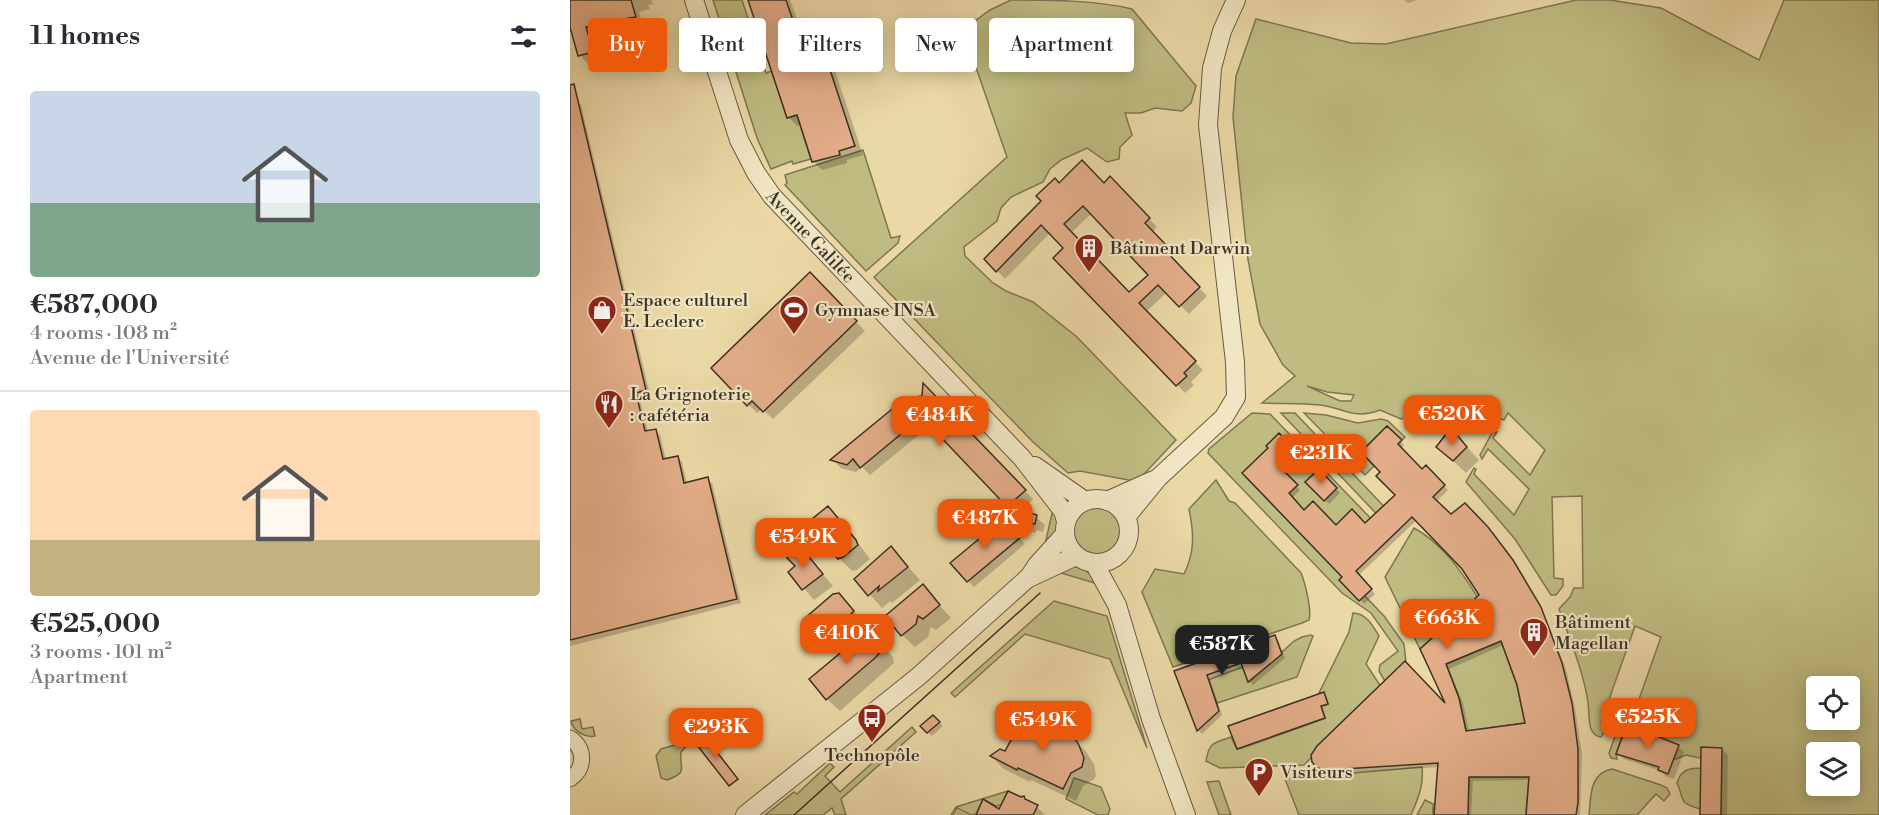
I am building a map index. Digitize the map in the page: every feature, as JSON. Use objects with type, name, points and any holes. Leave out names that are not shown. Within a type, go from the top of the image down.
[{"type":"street","name":"Avenue Galilée","points":[[694,0],[739,140],[771,196],[1022,458],[1058,504],[1065,528]]},
{"type":"street","points":[[1126,518],[1158,478],[1224,417],[1236,397],[1235,362],[1208,125],[1212,68],[1222,31],[1236,0]]},
{"type":"street","name":"Avenue Galilée","points":[[1022,458],[1085,501]]},
{"type":"street","points":[[1107,501],[1158,478]]},
{"type":"street","points":[[745,815],[920,676],[1029,577],[1065,528],[1077,506],[1085,501],[1100,499],[1107,501],[1121,510],[1126,518],[1129,536],[1126,546],[1115,558],[1094,563],[1076,556],[1070,550],[1065,528]]},
{"type":"street","points":[[1029,577],[1076,556]]},
{"type":"street","points":[[1115,558],[1118,605],[1151,719],[1186,815]]},
{"type":"street","points":[[1094,563],[1118,605]]},
{"type":"street","points":[[570,738],[579,746],[582,760],[577,773],[570,779]]},
{"type":"shaded area","points":[[713,0],[742,0],[748,18],[719,18]]},
{"type":"shaded area","points":[[1011,0],[1088,2],[1132,9],[1196,86],[1191,103],[1182,111],[1155,108],[1141,113],[1125,113],[1132,135],[1120,147],[1119,159],[1107,162],[1087,148],[1061,160],[1050,169],[1043,182],[1011,197],[1001,208],[997,221],[964,247],[965,256],[993,283],[1033,302],[1077,337],[1176,440],[1145,473],[1134,481],[1080,471],[1068,473],[1032,441],[874,277],[1007,157],[977,70],[977,20],[990,10]]},
{"type":"shaded area","points":[[1576,0],[1610,0],[1661,8],[1759,60],[1784,0],[1879,0],[1879,815],[1700,815],[1700,809],[1688,805],[1683,800],[1677,783],[1686,771],[1701,768],[1701,758],[1686,755],[1673,760],[1627,724],[1616,754],[1617,759],[1611,758],[1609,753],[1621,720],[1631,722],[1661,637],[1635,626],[1601,722],[1609,725],[1601,737],[1593,733],[1580,667],[1559,609],[1570,597],[1574,588],[1583,588],[1582,496],[1552,497],[1554,578],[1563,579],[1563,586],[1556,595],[1551,595],[1515,539],[1466,482],[1474,468],[1476,469],[1474,474],[1514,515],[1529,489],[1488,449],[1482,459],[1480,455],[1492,433],[1497,432],[1493,438],[1530,475],[1545,450],[1508,413],[1504,420],[1498,418],[1481,425],[1464,402],[1401,419],[1380,410],[1356,414],[1329,406],[1262,403],[1295,376],[1283,365],[1260,324],[1247,254],[1233,117],[1236,76],[1256,19],[1351,43],[1386,44]],"holes":[[[1307,386],[1327,392],[1354,395],[1351,401],[1340,401]]]},
{"type":"shaded area","points":[[772,71],[787,118],[797,115],[811,159],[793,164],[792,161],[771,169],[757,138],[736,72],[766,73]]},
{"type":"shaded area","points":[[863,150],[891,238],[900,236],[898,243],[866,271],[785,185],[787,183],[785,175]]},
{"type":"shaded area","points":[[1252,413],[1270,414],[1381,529],[1354,565],[1365,596],[1384,616],[1404,644],[1406,663],[1386,683],[1379,671],[1380,665],[1398,651],[1371,613],[1342,593],[1208,453],[1209,449]]},
{"type":"shaded area","points":[[1281,413],[1295,413],[1395,518],[1387,525]]},
{"type":"shaded area","points":[[1304,413],[1326,415],[1358,423],[1381,419],[1388,421],[1405,437],[1402,440],[1387,426],[1361,452],[1374,466],[1365,475]]},
{"type":"shaded area","points":[[1216,480],[1229,501],[1235,503],[1301,573],[1310,616],[1309,620],[1302,623],[1173,667],[1142,592],[1155,569],[1184,574],[1190,558],[1192,542],[1189,509]]},
{"type":"shaded area","points":[[1054,505],[1058,520],[1057,531],[1043,553]]},
{"type":"shaded area","points":[[1097,507],[1114,514],[1121,531],[1114,548],[1097,555],[1080,548],[1073,531],[1080,514]]},
{"type":"shaded area","points":[[1414,528],[1442,550],[1458,568],[1478,598],[1420,649],[1385,577]]},
{"type":"shaded area","points":[[1067,566],[1085,570],[1098,584],[1054,571]]},
{"type":"shaded area","points":[[1054,601],[1107,616],[1147,748],[1110,659],[1025,634],[955,697],[951,693]]},
{"type":"shaded area","points":[[1353,613],[1362,615],[1372,624],[1379,636],[1366,664],[1381,687],[1304,765],[1220,768],[1206,761],[1213,744],[1231,737],[1237,749],[1325,718],[1321,706],[1328,703],[1324,693],[1319,693],[1349,632]]},
{"type":"shaded area","points":[[1313,636],[1297,677],[1217,703],[1208,680],[1243,667],[1249,682],[1294,641]]},
{"type":"shaded area","points":[[1501,641],[1517,685],[1525,723],[1466,731],[1459,698],[1446,664]]},
{"type":"shaded area","points":[[580,719],[582,729],[593,727],[595,736],[584,735],[574,728],[571,721]]},
{"type":"shaded area","points":[[733,720],[738,723],[735,726],[719,726],[698,735],[681,752],[681,772],[667,780],[661,778],[656,756],[661,749],[689,741],[709,726]]},
{"type":"shaded area","points":[[912,727],[916,732],[841,799],[846,815],[835,815],[832,808],[823,815],[765,815],[794,792],[797,794],[830,763],[834,767],[825,776],[840,792]]},
{"type":"shaded area","points":[[1422,767],[1421,786],[1411,815],[1299,815],[1285,779]]},
{"type":"shaded area","points":[[1612,769],[1661,785],[1667,788],[1670,794],[1664,801],[1656,794],[1637,815],[1589,815],[1595,781],[1604,771]]},
{"type":"shaded area","points":[[1469,777],[1529,777],[1526,815],[1467,815]]},
{"type":"shaded area","points":[[1074,778],[1101,787],[1110,809],[1108,815],[1098,815],[1066,799]]},
{"type":"shaded area","points":[[1219,781],[1231,815],[1219,815],[1207,782]]},
{"type":"shaded area","points":[[1008,791],[1001,805],[996,806],[983,799],[976,814],[971,815],[957,808],[954,815],[951,815],[956,807]]},
{"type":"shaded area","points":[[1425,800],[1433,804],[1433,815],[1417,815]]},
{"type":"building","points":[[570,0],[631,0],[636,17],[588,18],[588,27],[586,27],[588,53],[578,56],[570,27]]},
{"type":"building","points":[[748,0],[786,0],[792,18],[778,18],[778,72],[831,72],[855,146],[839,151],[840,155],[812,162],[797,115],[787,118],[766,54],[766,18],[754,18]]},
{"type":"building","points":[[574,84],[646,390],[636,393],[645,431],[656,429],[663,459],[678,456],[684,483],[708,477],[737,599],[570,640],[570,85]]},
{"type":"building","name":"Bâtiment Darwin","points":[[1082,160],[1104,183],[1110,176],[1150,218],[1145,223],[1167,246],[1164,249],[1200,287],[1179,307],[1158,285],[1139,303],[1196,361],[1184,373],[1187,376],[1176,386],[1053,258],[1063,248],[1041,225],[996,272],[984,259],[1041,201],[1036,196],[1055,178],[1059,183]],"holes":[[[1083,206],[1148,275],[1129,292],[1064,224]]]},
{"type":"building","name":"Gymnase INSA","points":[[810,272],[857,321],[763,412],[752,401],[747,406],[711,368]]},
{"type":"building","points":[[923,383],[1026,490],[1010,504],[1031,510],[1030,513],[1037,515],[1035,524],[1028,523],[1027,525],[1003,519],[1012,512],[934,430],[933,432],[924,423],[912,425],[860,468],[853,459],[847,465],[830,460],[897,405],[900,409],[909,398],[922,396]]},
{"type":"building","name":"Bâtiment Magellan","points":[[1387,426],[1402,440],[1398,444],[1422,469],[1426,465],[1445,485],[1433,497],[1451,514],[1465,503],[1488,527],[1513,560],[1541,607],[1562,663],[1572,703],[1578,749],[1576,815],[1526,815],[1529,777],[1469,777],[1468,815],[1434,815],[1438,763],[1327,770],[1317,768],[1312,762],[1311,755],[1317,746],[1405,661],[1445,703],[1420,649],[1479,595],[1462,569],[1412,517],[1356,571],[1372,589],[1359,601],[1339,580],[1342,577],[1242,473],[1268,448],[1266,446],[1279,433],[1298,452],[1281,468],[1298,485],[1289,493],[1304,510],[1313,501],[1336,525],[1352,509],[1365,523],[1395,495],[1376,476],[1380,472],[1361,452]],"holes":[[[1501,641],[1517,685],[1525,723],[1466,731],[1459,698],[1446,664]]]},
{"type":"building","points":[[1453,430],[1467,447],[1453,461],[1436,447],[1447,433],[1449,435]]},
{"type":"building","points":[[1319,469],[1337,488],[1324,501],[1305,482]]},
{"type":"building","points":[[828,506],[858,545],[838,559],[807,523]]},
{"type":"building","points":[[1003,519],[1021,537],[967,582],[950,563]]},
{"type":"building","points":[[891,546],[908,567],[878,591],[879,586],[868,596],[854,579]]},
{"type":"building","points":[[801,547],[823,574],[802,590],[788,572],[795,566],[787,558]]},
{"type":"building","points":[[923,584],[940,605],[923,619],[918,616],[916,624],[901,636],[885,616]]},
{"type":"building","points":[[839,593],[854,611],[822,638],[805,618],[833,594]]},
{"type":"building","points":[[869,629],[881,643],[882,650],[826,700],[809,679],[868,630],[869,632]]},
{"type":"building","points":[[1275,635],[1282,654],[1248,682],[1241,663],[1207,675],[1219,711],[1197,731],[1174,671]]},
{"type":"building","points":[[1324,692],[1328,704],[1321,706],[1325,718],[1237,749],[1228,726]]},
{"type":"building","points":[[933,715],[940,722],[927,733],[920,726]]},
{"type":"building","points":[[1047,717],[1053,727],[1060,727],[1072,735],[1084,758],[1082,767],[1071,773],[1063,789],[990,756],[1000,749],[1005,751],[1023,718],[1030,728]]},
{"type":"building","points":[[1627,724],[1679,745],[1668,774],[1658,770],[1659,767],[1616,754]]},
{"type":"building","points":[[702,733],[738,779],[729,786],[693,740]]},
{"type":"building","points":[[1701,747],[1722,748],[1721,815],[1700,815]]},
{"type":"building","points":[[1008,791],[1021,797],[1024,796],[1025,799],[1038,805],[1033,815],[976,815],[983,799],[999,809]]},
{"type":"tram line","points":[[794,815],[1040,593]]},
{"type":"place","name":"Bâtiment Darwin","points":[[1089,274]]},
{"type":"place","name":"Espace culturel E. Leclerc","points":[[602,336]]},
{"type":"place","name":"Gymnase INSA","points":[[794,336]]},
{"type":"place","name":"La Grignoterie : cafétéria","points":[[609,430]]},
{"type":"place","name":"Bâtiment Magellan","points":[[1534,658]]},
{"type":"place","name":"Technopôle","points":[[872,744]]},
{"type":"place","name":"Visiteurs","points":[[1259,798]]}]
